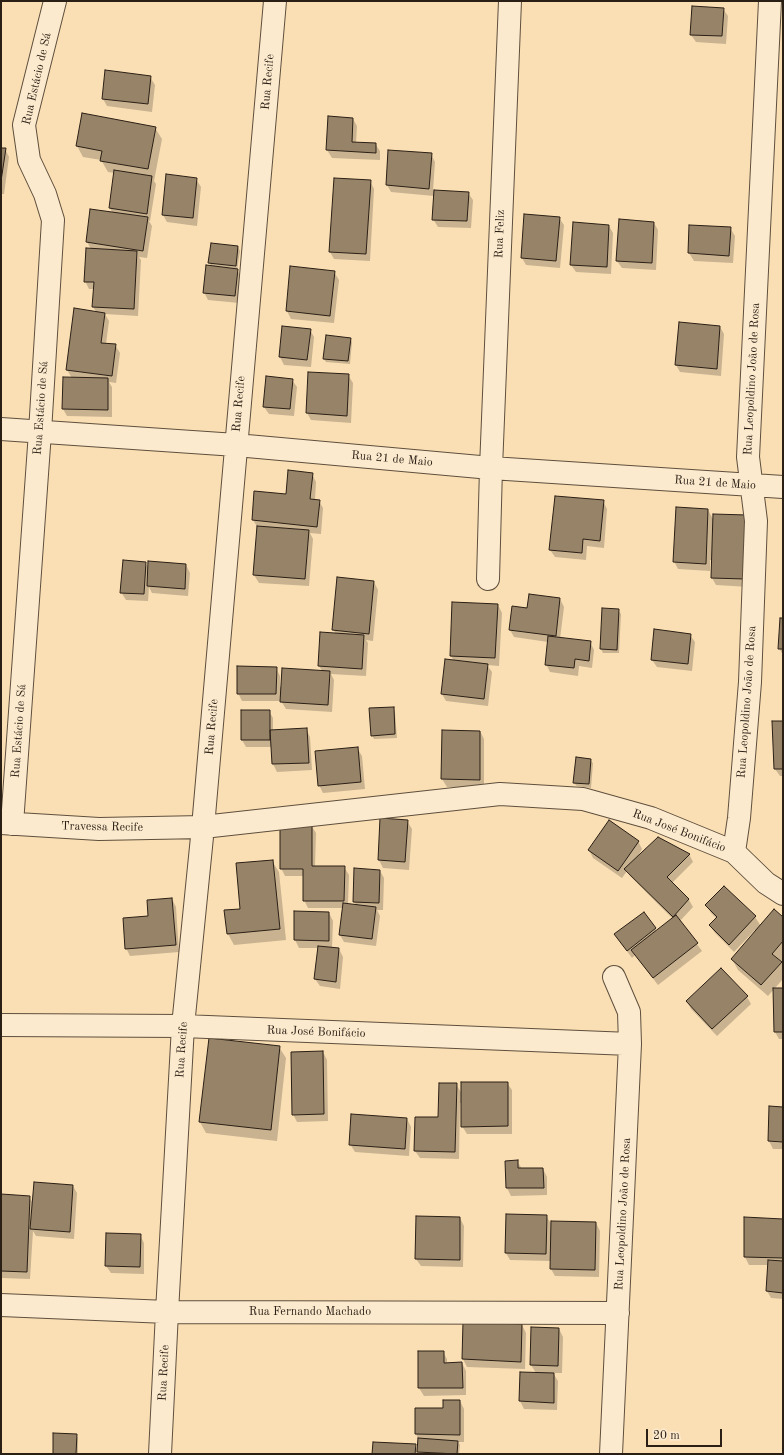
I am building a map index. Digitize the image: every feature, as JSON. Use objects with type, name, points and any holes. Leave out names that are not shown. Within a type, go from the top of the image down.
[{"type":"street","name":"Rua Estácio de Sá","points":[[6,823],[40,432],[53,220],[45,194],[29,160],[24,125],[55,1]]},
{"type":"street","name":"Rua Recife","points":[[160,1454],[166,1312],[183,1026],[203,827],[275,1]]},
{"type":"street","name":"Rua Feliz","points":[[488,579],[491,468],[510,1]]},
{"type":"street","name":"Rua Leopoldino João de Rosa","points":[[734,852],[739,818],[750,682],[756,521],[748,457],[770,1]]},
{"type":"street","name":"Rua 21 de Maio","points":[[1,430],[236,445],[491,468],[783,487]]},
{"type":"street","name":"Rua José Bonifácio","points":[[203,827],[500,794],[582,799],[652,818],[734,852],[766,883],[783,894]]},
{"type":"street","name":"Travessa Recife","points":[[6,823],[99,829],[203,827]]},
{"type":"street","name":"Rua Leopoldino João de Rosa","points":[[611,1454],[630,1044],[628,1012],[614,977]]},
{"type":"street","name":"Rua José Bonifácio","points":[[1,1025],[183,1026],[630,1044]]},
{"type":"street","name":"Rua Fernando Machado","points":[[1,1305],[166,1312],[618,1313]]},
{"type":"building","points":[[692,6],[724,8],[722,36],[690,35]]},
{"type":"building","points":[[105,70],[151,76],[148,104],[102,99]]},
{"type":"building","points":[[82,113],[156,127],[148,169],[100,161],[102,151],[76,146]]},
{"type":"building","points":[[328,116],[353,118],[352,142],[376,143],[376,153],[326,150]]},
{"type":"building","points":[[1,148],[6,148],[1,181]]},
{"type":"building","points":[[388,150],[432,153],[429,189],[386,185]]},
{"type":"building","points":[[114,170],[152,176],[147,214],[109,208]]},
{"type":"building","points":[[166,174],[197,178],[193,218],[162,215]]},
{"type":"building","points":[[334,178],[371,180],[366,254],[329,252]]},
{"type":"building","points":[[434,190],[469,192],[467,221],[432,220]]},
{"type":"building","points":[[90,209],[148,217],[143,251],[86,242]]},
{"type":"building","points":[[524,214],[560,217],[556,261],[521,258]]},
{"type":"building","points":[[619,219],[654,222],[652,263],[616,261]]},
{"type":"building","points":[[573,222],[609,225],[607,267],[570,265]]},
{"type":"building","points":[[689,225],[731,227],[729,256],[688,253]]},
{"type":"building","points":[[211,243],[238,246],[236,266],[208,263]]},
{"type":"building","points":[[86,248],[137,251],[134,309],[92,307],[94,282],[84,282]]},
{"type":"building","points":[[206,265],[238,269],[235,296],[203,293]]},
{"type":"building","points":[[290,266],[335,271],[330,316],[286,311]]},
{"type":"building","points":[[74,308],[105,313],[101,343],[116,344],[112,376],[66,370]]},
{"type":"building","points":[[679,322],[720,326],[717,369],[675,365]]},
{"type":"building","points":[[282,326],[311,329],[307,360],[279,357]]},
{"type":"building","points":[[326,335],[351,338],[348,361],[323,359]]},
{"type":"building","points":[[308,372],[349,374],[347,416],[306,413]]},
{"type":"building","points":[[266,376],[293,379],[290,409],[263,407]]},
{"type":"building","points":[[63,377],[108,378],[108,410],[62,409]]},
{"type":"building","points":[[288,470],[313,473],[310,499],[320,500],[317,527],[252,520],[254,491],[286,494]]},
{"type":"building","points":[[555,496],[604,500],[600,541],[583,539],[582,553],[549,550]]},
{"type":"building","points":[[676,507],[708,509],[706,564],[673,562]]},
{"type":"building","points":[[713,514],[747,515],[745,579],[711,578]]},
{"type":"building","points":[[257,526],[309,530],[305,579],[253,575]]},
{"type":"building","points":[[123,560],[146,562],[144,594],[120,593]]},
{"type":"building","points":[[148,561],[186,564],[185,589],[147,586]]},
{"type":"building","points":[[337,577],[374,581],[369,634],[332,630]]},
{"type":"building","points":[[529,594],[560,598],[556,636],[509,630],[512,606],[527,608]]},
{"type":"building","points":[[452,602],[498,604],[495,658],[450,656]]},
{"type":"building","points":[[602,608],[619,609],[617,650],[600,649]]},
{"type":"building","points":[[780,618],[783,618],[783,649],[778,649]]},
{"type":"building","points":[[654,629],[691,634],[688,664],[651,660]]},
{"type":"building","points":[[320,632],[364,635],[362,669],[318,666]]},
{"type":"building","points":[[548,636],[591,641],[589,661],[575,659],[574,668],[545,665]]},
{"type":"building","points":[[445,659],[488,664],[484,699],[441,694]]},
{"type":"building","points":[[237,666],[277,667],[276,694],[237,694]]},
{"type":"building","points":[[282,668],[330,671],[328,705],[280,702]]},
{"type":"building","points":[[394,707],[395,734],[371,736],[369,708]]},
{"type":"building","points":[[241,710],[270,710],[270,740],[241,740]]},
{"type":"building","points":[[772,721],[783,721],[783,769],[774,769]]},
{"type":"building","points":[[307,728],[309,763],[272,764],[270,730]]},
{"type":"building","points":[[442,730],[480,731],[480,780],[441,779]]},
{"type":"building","points":[[358,747],[361,782],[318,786],[315,751]]},
{"type":"building","points":[[576,757],[591,759],[589,784],[573,783]]},
{"type":"building","points":[[380,818],[408,820],[405,862],[378,860]]},
{"type":"building","points":[[609,820],[639,841],[618,871],[588,850]]},
{"type":"building","points":[[280,824],[312,824],[312,866],[345,866],[344,901],[303,901],[303,869],[280,869]]},
{"type":"building","points":[[658,837],[690,854],[667,877],[689,899],[673,917],[624,869]]},
{"type":"building","points":[[273,860],[280,929],[227,934],[224,910],[240,909],[236,863]]},
{"type":"building","points":[[354,868],[380,870],[379,903],[353,902]]},
{"type":"building","points":[[724,886],[756,916],[729,945],[709,925],[717,917],[705,905]]},
{"type":"building","points":[[172,898],[176,945],[125,949],[123,918],[148,916],[147,900]]},
{"type":"building","points":[[343,903],[376,907],[372,939],[339,935]]},
{"type":"building","points":[[774,909],[783,917],[783,941],[772,954],[782,962],[761,985],[731,959]]},
{"type":"building","points":[[294,911],[329,912],[329,941],[294,940]]},
{"type":"building","points":[[644,912],[656,928],[627,951],[614,934]]},
{"type":"building","points":[[676,915],[698,943],[653,978],[631,950]]},
{"type":"building","points":[[318,946],[339,948],[336,982],[314,979]]},
{"type":"building","points":[[721,968],[748,996],[712,1029],[686,1001]]},
{"type":"building","points":[[773,988],[783,988],[783,1032],[774,1032]]},
{"type":"building","points":[[209,1038],[280,1046],[271,1130],[199,1122]]},
{"type":"building","points":[[323,1051],[324,1114],[292,1115],[291,1052]]},
{"type":"building","points":[[461,1082],[508,1082],[508,1126],[461,1127]]},
{"type":"building","points":[[439,1083],[457,1083],[455,1152],[414,1151],[415,1117],[438,1117]]},
{"type":"building","points":[[769,1106],[783,1107],[783,1142],[768,1141]]},
{"type":"building","points":[[351,1114],[407,1118],[405,1149],[349,1145]]},
{"type":"building","points":[[518,1160],[518,1168],[543,1168],[544,1188],[506,1188],[505,1161]]},
{"type":"building","points":[[34,1182],[73,1185],[70,1232],[30,1229]]},
{"type":"building","points":[[1,1194],[30,1196],[27,1272],[1,1271]]},
{"type":"building","points":[[506,1214],[547,1215],[546,1254],[505,1253]]},
{"type":"building","points":[[416,1216],[460,1217],[460,1260],[415,1259]]},
{"type":"building","points":[[744,1217],[783,1219],[783,1258],[744,1257]]},
{"type":"building","points":[[551,1221],[596,1222],[595,1270],[550,1269]]},
{"type":"building","points":[[106,1233],[141,1234],[140,1267],[105,1266]]},
{"type":"building","points":[[768,1260],[783,1261],[783,1293],[766,1291]]},
{"type":"building","points":[[463,1322],[522,1324],[521,1362],[462,1359]]},
{"type":"building","points":[[531,1327],[559,1328],[558,1366],[530,1365]]},
{"type":"building","points":[[418,1351],[444,1351],[444,1363],[462,1362],[463,1388],[418,1388]]},
{"type":"building","points":[[520,1372],[554,1373],[554,1403],[519,1401]]},
{"type":"building","points":[[443,1400],[460,1400],[460,1435],[415,1434],[415,1408],[443,1408]]},
{"type":"building","points":[[53,1433],[77,1434],[76,1454],[53,1454]]},
{"type":"building","points":[[418,1438],[458,1441],[457,1454],[417,1452]]},
{"type":"building","points":[[373,1442],[416,1444],[415,1454],[372,1454]]}]
